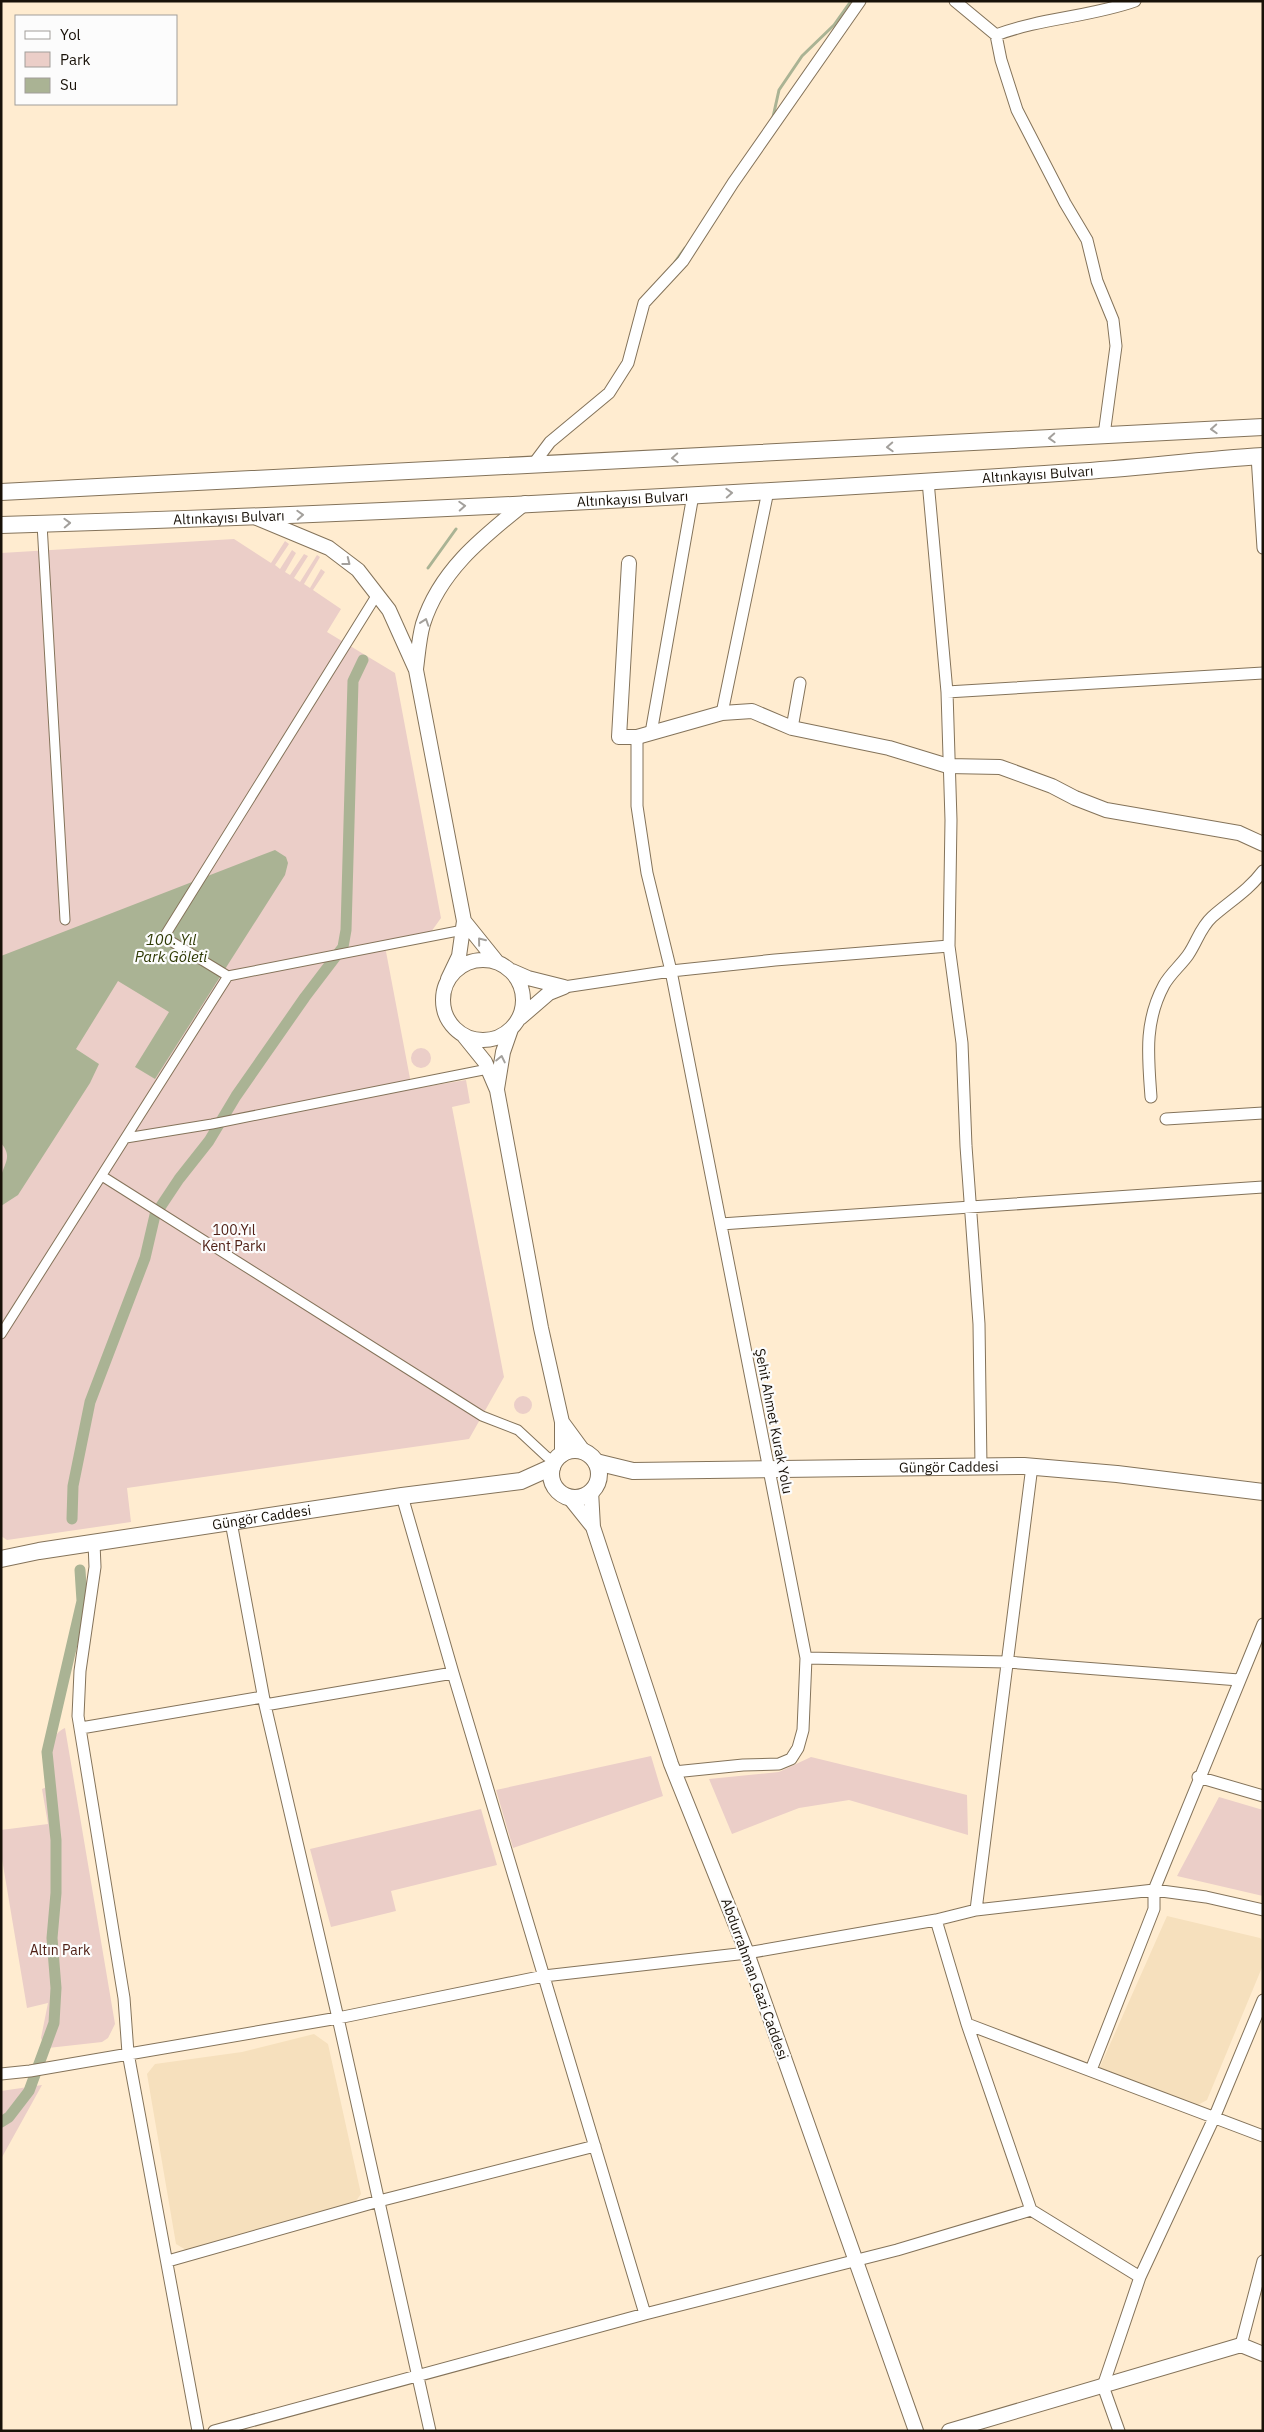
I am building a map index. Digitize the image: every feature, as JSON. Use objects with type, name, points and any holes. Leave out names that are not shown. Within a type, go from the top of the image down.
[{"type":"main road","points":[[1,492],[1263,427]]},
{"type":"main road","name":"Altınkayısı Bulvarı","points":[[1,525],[256,517],[768,491],[1076,472],[1260,456]]},
{"type":"main road","points":[[568,1451],[590,1457],[598,1470],[594,1488],[577,1498],[563,1493],[552,1482],[556,1461],[568,1451]]},
{"type":"main road","name":"Güngör Caddesi","points":[[590,1457],[633,1471],[1032,1466],[1117,1474],[1263,1492]]},
{"type":"main road","name":"Güngör Caddesi","points":[[1,1559],[402,1496],[521,1480],[556,1461]]},
{"type":"main road","name":"Güngör Caddesi","points":[[594,1488],[633,1471]]},
{"type":"main road","name":"Güngör Caddesi","points":[[521,1480],[563,1493]]},
{"type":"street","points":[[532,466],[550,442],[609,393],[628,363],[644,303],[684,262],[733,183],[860,1]]},
{"type":"street","points":[[955,1],[996,36],[1001,60],[1017,110],[1065,203],[1087,240],[1097,281],[1113,320],[1116,346],[1104,435]]},
{"type":"street","points":[[996,36],[1037,23],[1117,8],[1135,1]]},
{"type":"street","points":[[1260,456],[1263,548]]},
{"type":"street","points":[[928,480],[947,692],[951,820],[949,946],[962,1043],[966,1146],[979,1324],[981,1467]]},
{"type":"street","points":[[722,713],[768,491]]},
{"type":"street","points":[[651,733],[694,495]]},
{"type":"street","points":[[416,670],[424,624],[435,597],[447,576],[483,536],[525,503]]},
{"type":"street","points":[[256,517],[329,548],[358,570],[378,593],[389,610],[416,670],[463,925],[459,956],[443,992],[443,1007],[446,1019],[479,1052],[497,1090],[541,1328],[562,1422],[556,1461]]},
{"type":"street","points":[[42,524],[65,920]]},
{"type":"street","points":[[628,563],[619,737],[637,737],[722,713],[752,711],[792,728],[889,748],[948,766],[1000,767],[1052,786],[1075,798],[1106,810],[1239,833],[1263,844]]},
{"type":"street","points":[[378,593],[164,937],[228,976],[328,957],[463,925]]},
{"type":"street","points":[[947,692],[1263,673]]},
{"type":"street","points":[[792,728],[800,683]]},
{"type":"street","name":"Şehit Ahmet Kurak Yolu","points":[[637,737],[637,806],[647,873],[671,971],[767,1468],[806,1658],[803,1730],[798,1748],[791,1759],[779,1764],[743,1764],[674,1772]]},
{"type":"street","points":[[1151,1097],[1148,1027],[1164,985],[1188,954],[1198,933],[1212,917],[1236,899],[1263,871]]},
{"type":"street","points":[[463,925],[518,980],[523,994],[523,1006],[503,1052],[497,1090]]},
{"type":"street","points":[[464,1036],[476,1040],[489,1040],[501,1036],[550,993],[564,986],[671,971],[775,960],[949,946]]},
{"type":"street","points":[[448,979],[457,968],[469,962],[483,959],[528,978],[564,986]]},
{"type":"street","points":[[1,1334],[228,976]]},
{"type":"street","points":[[126,1138],[229,1121],[488,1069]]},
{"type":"street","points":[[1166,1119],[1263,1113]]},
{"type":"street","points":[[102,1176],[482,1416],[518,1430],[556,1461]]},
{"type":"street","points":[[721,1224],[972,1209],[1263,1188]]},
{"type":"street","points":[[562,1422],[590,1457]]},
{"type":"street","points":[[976,1910],[1032,1466]]},
{"type":"street","name":"Abdurrahman Gazi Caddesi","points":[[594,1488],[593,1527],[674,1772],[747,1953],[916,2431]]},
{"type":"street","name":"Abdurrahman Gazi Caddesi","points":[[563,1493],[593,1527]]},
{"type":"street","points":[[402,1496],[453,1673],[646,2314]]},
{"type":"street","points":[[231,1522],[264,1701],[338,2018],[430,2431]]},
{"type":"street","points":[[94,1543],[95,1567],[80,1671],[78,1716],[124,1998],[128,2053],[198,2431]]},
{"type":"street","points":[[1091,2070],[1154,1909],[1154,1890],[1198,1777],[1263,1624]]},
{"type":"street","points":[[806,1658],[1007,1662],[1239,1680]]},
{"type":"street","points":[[81,1728],[453,1673]]},
{"type":"street","points":[[1198,1777],[1263,1796]]},
{"type":"street","points":[[1,2074],[30,2071],[338,2018],[544,1976],[747,1953],[936,1920],[976,1910],[1154,1890],[1206,1897],[1263,1910]]},
{"type":"street","points":[[936,1920],[967,2024],[1031,2210],[1140,2277]]},
{"type":"street","points":[[1119,2431],[1103,2386],[1140,2277],[1214,2118],[1263,2000]]},
{"type":"street","points":[[967,2024],[1263,2136]]},
{"type":"street","points":[[168,2261],[379,2201],[595,2146]]},
{"type":"street","points":[[214,2431],[646,2314],[856,2261],[1031,2210]]},
{"type":"street","points":[[1241,2345],[1263,2261]]},
{"type":"street","points":[[949,2431],[1241,2345],[1263,2354]]},
{"type":"shaded area","points":[[1167,1916],[1260,1938],[1263,1941],[1263,1965],[1207,2100],[1196,2106],[1099,2069]]},
{"type":"shaded area","points":[[314,2034],[328,2044],[361,2194],[353,2205],[186,2250],[176,2244],[147,2074],[155,2064],[242,2052]]},
{"type":"green space","name":"100.Yıl Kent Parkı","points":[[234,539],[271,563],[285,541],[289,544],[275,565],[280,569],[292,550],[296,553],[285,572],[290,575],[304,554],[308,556],[294,578],[300,582],[317,555],[320,557],[304,584],[310,588],[321,569],[325,572],[313,590],[341,609],[327,632],[395,673],[441,918],[431,932],[384,941],[412,1089],[466,1080],[470,1103],[452,1107],[504,1377],[469,1439],[127,1488],[131,1522],[7,1540],[1,1536],[1,553]]},
{"type":"green space","points":[[417,1048],[425,1048],[431,1054],[431,1062],[425,1068],[417,1068],[411,1062],[411,1054]]},
{"type":"green space","points":[[523,1396],[529,1399],[532,1405],[529,1411],[523,1414],[517,1411],[514,1405],[517,1399]]},
{"type":"green space","name":"Altın Park","points":[[65,1728],[115,2024],[108,2038],[102,2042],[48,2048],[44,2047],[41,2038],[48,2003],[27,2008],[1,1853],[1,1830],[48,1824],[42,1789],[52,1785],[52,1745],[59,1732]]},
{"type":"green space","points":[[651,1756],[663,1796],[513,1848],[496,1790]]},
{"type":"green space","points":[[811,1757],[967,1795],[968,1835],[849,1800],[799,1808],[732,1834],[709,1779],[779,1772]]},
{"type":"green space","points":[[1219,1797],[1263,1810],[1263,1896],[1177,1876]]},
{"type":"green space","points":[[481,1809],[497,1865],[391,1891],[396,1911],[331,1927],[310,1849]]},
{"type":"green space","points":[[42,2085],[1,2159],[1,2091]]},
{"type":"water","name":"100. Yıl Park Göleti","points":[[275,850],[286,857],[288,863],[285,875],[155,1079],[135,1067],[169,1012],[118,981],[76,1049],[99,1064],[90,1083],[18,1195],[1,1206],[1,1177],[7,1156],[5,1148],[1,1143],[1,956]]},
{"type":"waterway","points":[[773,117],[779,90],[802,56],[834,25],[851,1]]},
{"type":"waterway","points":[[675,262],[685,248]]},
{"type":"waterway","points":[[428,568],[456,529]]},
{"type":"waterway","points":[[72,1519],[73,1486],[90,1402],[145,1258],[155,1215],[179,1179],[209,1141],[236,1096],[305,997],[343,947],[346,930],[353,681],[363,660]]},
{"type":"waterway","points":[[1,2122],[9,2117],[29,2091],[54,2023],[56,1988],[52,1938],[56,1893],[56,1840],[47,1752],[82,1601],[80,1570]]}]
